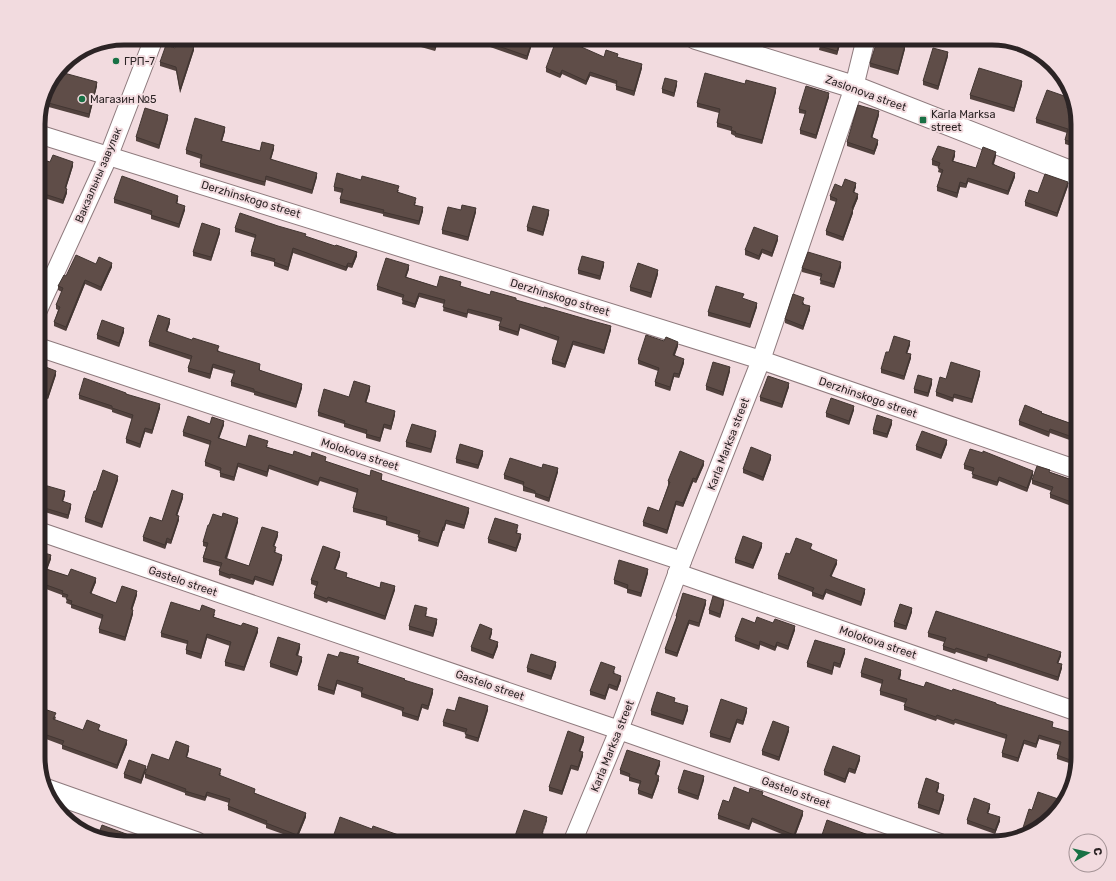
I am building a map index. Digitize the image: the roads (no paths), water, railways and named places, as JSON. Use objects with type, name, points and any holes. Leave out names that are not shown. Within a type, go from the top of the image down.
[{"type":"street","name":"Вакзальны завулак","points":[[45,295],[109,155],[151,45]]},
{"type":"street","name":"Zaslonova street","points":[[719,45],[854,87],[1071,172]]},
{"type":"street","name":"Karla Marksa street","points":[[575,836],[619,730],[680,567],[761,360],[854,87],[864,45]]},
{"type":"street","name":"Derzhinskogo street","points":[[45,136],[761,360],[1071,468]]},
{"type":"street","name":"Molokova street","points":[[45,349],[680,567],[1071,709]]},
{"type":"street","name":"Gastelo street","points":[[45,533],[619,730],[920,836]]},
{"type":"street","points":[[53,793],[176,836]]},
{"type":"place","name":"ГРП-7","points":[[116,61]]},
{"type":"place","name":"Магазин №5","points":[[82,99]]},
{"type":"place","name":"Karla Marksa street","points":[[923,120]]}]
